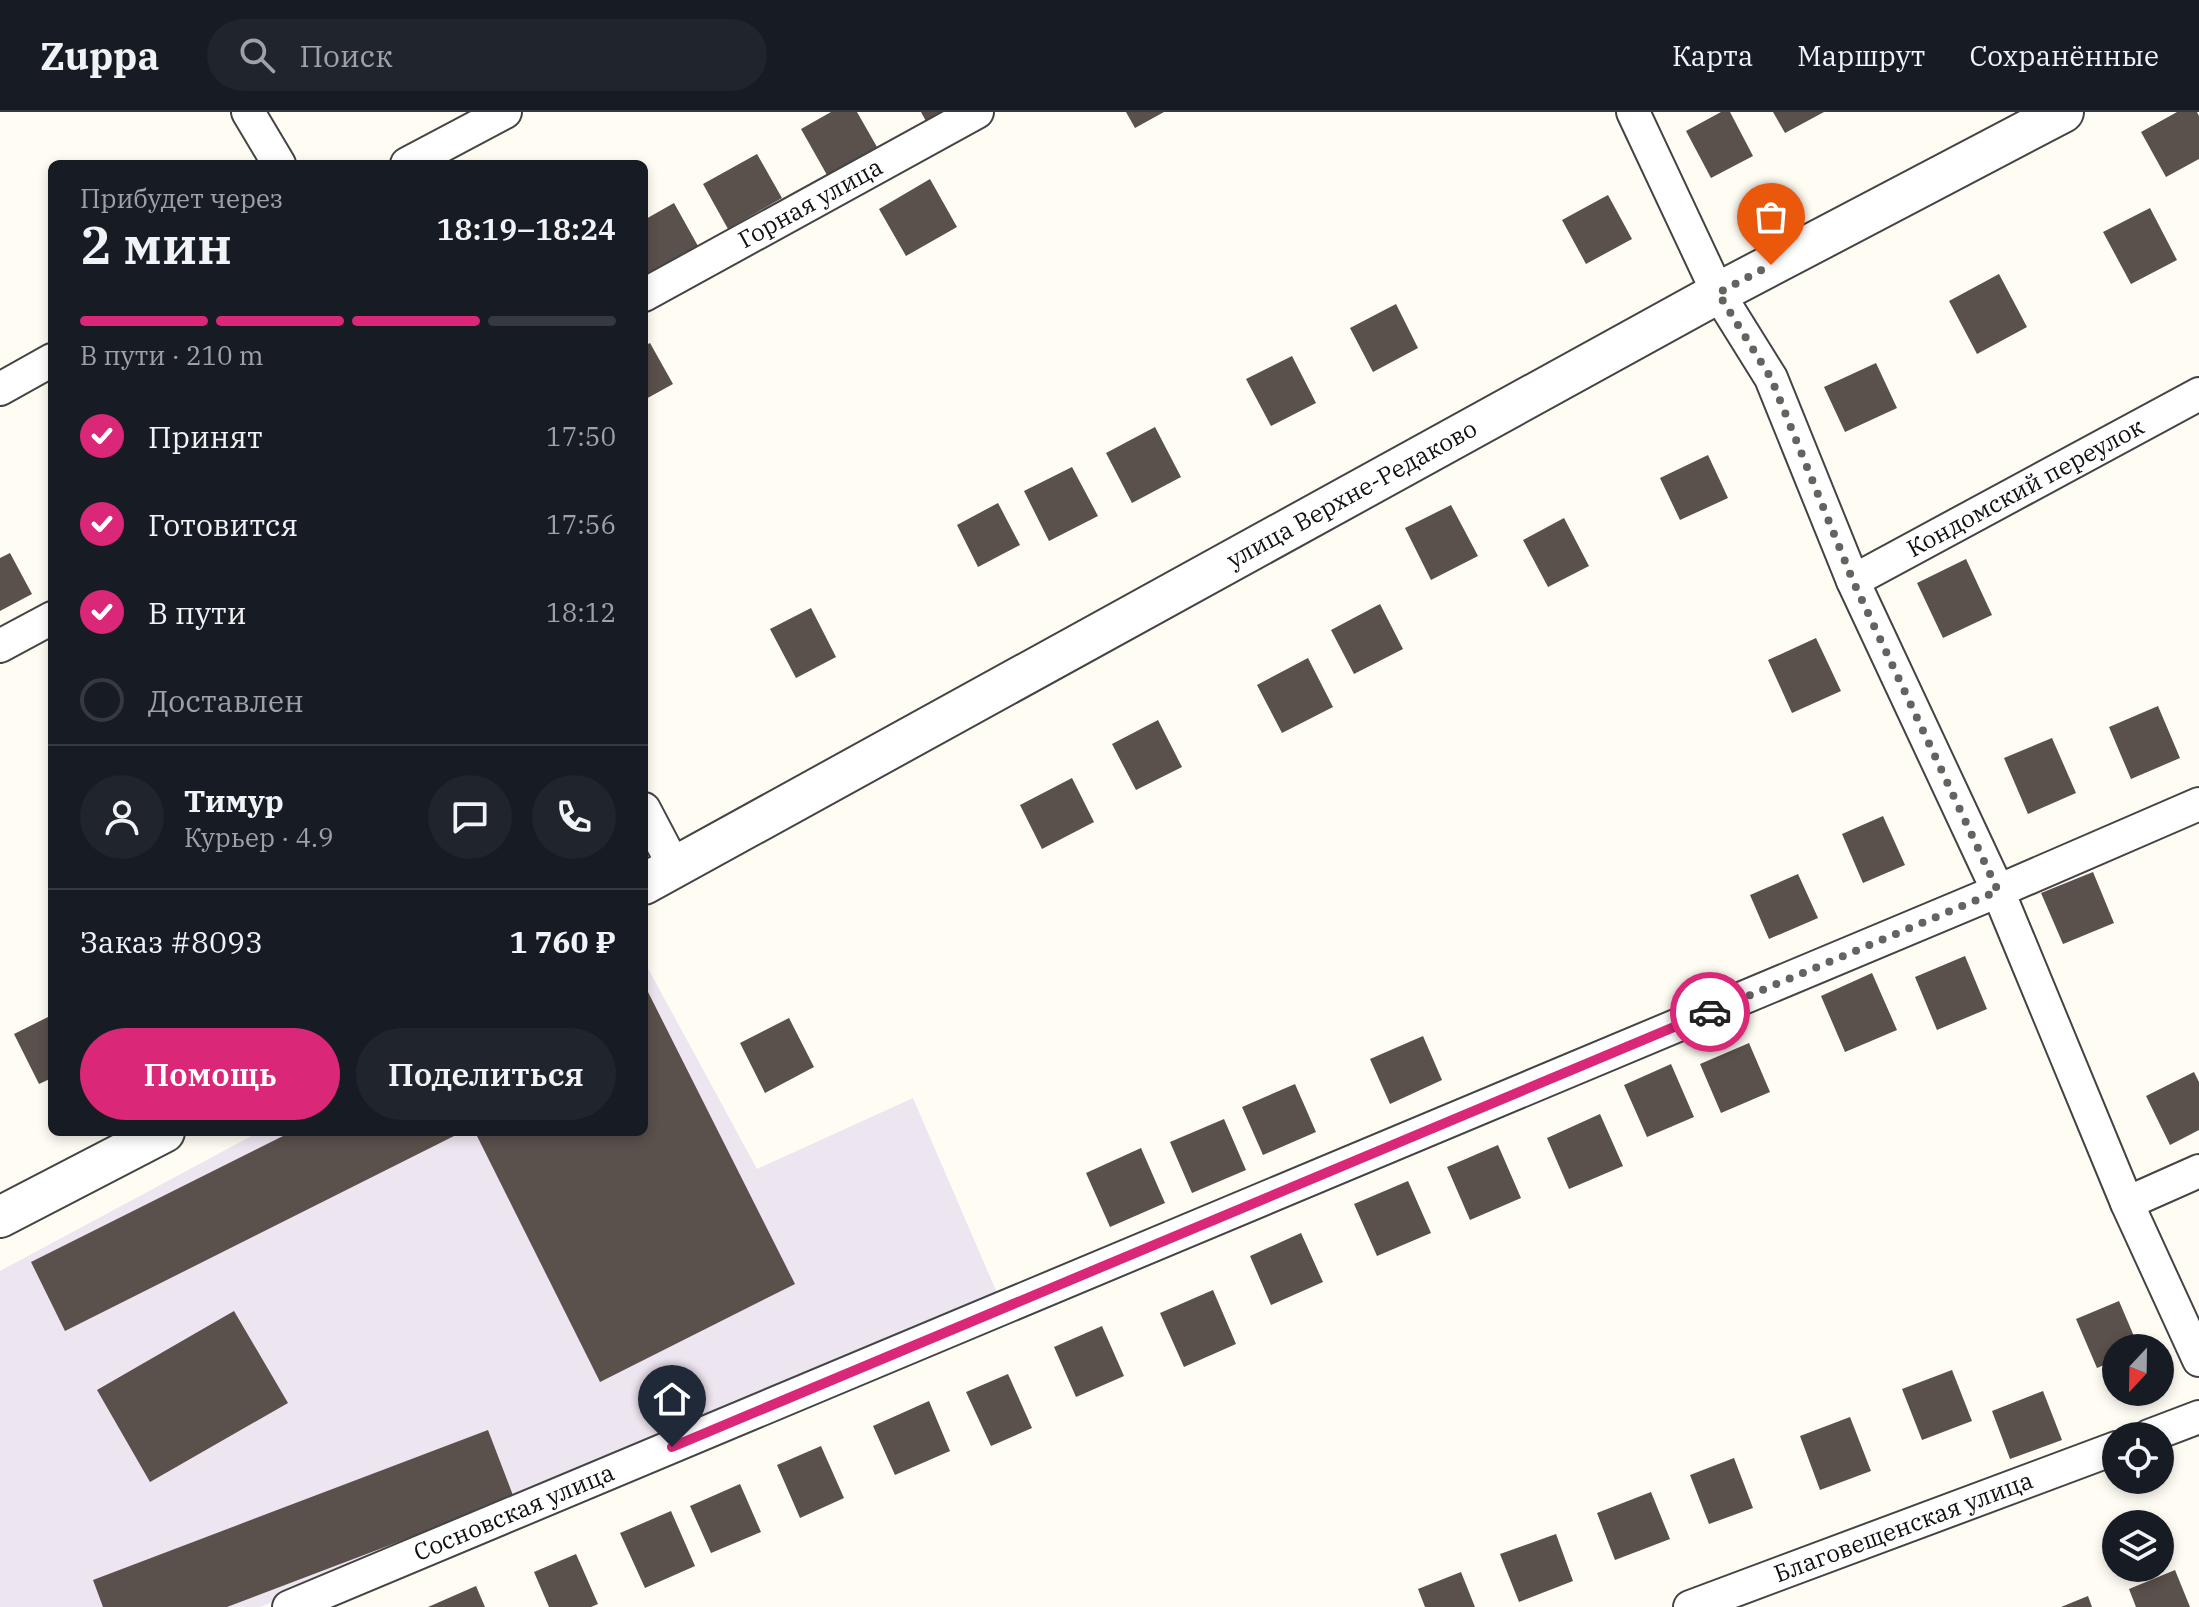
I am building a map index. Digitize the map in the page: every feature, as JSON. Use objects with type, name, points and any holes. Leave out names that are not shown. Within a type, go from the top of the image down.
[{"type":"street","points":[[248,112],[277,160]]},
{"type":"street","points":[[415,160],[505,112]]},
{"type":"street","name":"Горная улица","points":[[648,293],[977,112]]},
{"type":"street","points":[[1633,112],[1718,293],[1771,378],[1853,581],[1998,891],[2127,1203],[2199,1360]]},
{"type":"street","name":"улица Верхне-Редаково","points":[[659,876],[1718,293],[2063,112]]},
{"type":"street","points":[[0,389],[48,362]]},
{"type":"street","name":"Кондомский переулок","points":[[1853,581],[2199,394]]},
{"type":"street","points":[[0,646],[48,620]]},
{"type":"street","name":"Сосновская улица","points":[[289,1607],[2199,804]]},
{"type":"street","points":[[648,827],[659,876]]},
{"type":"street","points":[[0,1217],[156,1136]]},
{"type":"street","points":[[2127,1203],[2199,1171]]},
{"type":"street","points":[[2174,1426],[2199,1417]]},
{"type":"street","name":"Благовещенская улица","points":[[1690,1607],[2102,1453]]},
{"type":"shaded area","points":[[648,968],[757,1169],[913,1098],[997,1293],[517,1504],[260,1607],[0,1607],[0,1271],[252,1136],[648,1136]]},
{"type":"building","points":[[831,112],[857,112],[877,147],[827,175],[801,129]]},
{"type":"building","points":[[921,112],[947,112],[927,123]]},
{"type":"building","points":[[1126,112],[1164,112],[1135,128]]},
{"type":"building","points":[[1721,112],[1730,112],[1753,156],[1711,178],[1686,131]]},
{"type":"building","points":[[1773,112],[1824,112],[1785,133]]},
{"type":"building","points":[[2177,112],[2197,112],[2199,116],[2199,159],[2166,177],[2141,132]]},
{"type":"building","points":[[757,154],[782,198],[728,229],[703,184]]},
{"type":"building","points":[[930,179],[957,227],[906,256],[879,209]]},
{"type":"building","points":[[1608,195],[1632,239],[1586,264],[1562,220]]},
{"type":"building","points":[[674,203],[698,246],[648,274],[648,218]]},
{"type":"building","points":[[2150,208],[2177,260],[2131,284],[2103,232]]},
{"type":"building","points":[[1999,274],[2027,327],[1977,354],[1949,301]]},
{"type":"building","points":[[1396,304],[1418,348],[1373,372],[1350,328]]},
{"type":"building","points":[[648,344],[673,384],[648,398]]},
{"type":"building","points":[[1292,356],[1316,403],[1271,426],[1246,379]]},
{"type":"building","points":[[1876,363],[1897,408],[1845,432],[1824,387]]},
{"type":"building","points":[[1155,427],[1181,477],[1132,503],[1106,453]]},
{"type":"building","points":[[1708,455],[1728,498],[1680,520],[1660,478]]},
{"type":"building","points":[[1072,467],[1098,516],[1049,541],[1024,491]]},
{"type":"building","points":[[998,503],[1020,545],[978,567],[957,525]]},
{"type":"building","points":[[1451,505],[1478,556],[1431,580],[1405,528]]},
{"type":"building","points":[[1564,518],[1589,566],[1548,587],[1523,540]]},
{"type":"building","points":[[10,553],[32,594],[0,611],[0,558]]},
{"type":"building","points":[[1966,559],[1992,615],[1943,638],[1917,583]]},
{"type":"building","points":[[1380,604],[1403,649],[1354,674],[1331,630]]},
{"type":"building","points":[[811,608],[836,657],[796,678],[770,629]]},
{"type":"building","points":[[1816,638],[1841,691],[1792,713],[1768,660]]},
{"type":"building","points":[[1308,658],[1333,707],[1282,733],[1257,685]]},
{"type":"building","points":[[2158,706],[2180,758],[2131,779],[2109,727]]},
{"type":"building","points":[[1158,720],[1182,767],[1136,790],[1112,744]]},
{"type":"building","points":[[2052,738],[2076,793],[2028,814],[2004,758]]},
{"type":"building","points":[[1072,778],[1094,822],[1042,849],[1020,805]]},
{"type":"building","points":[[1883,816],[1905,865],[1863,883],[1842,834]]},
{"type":"building","points":[[2093,872],[2114,923],[2063,944],[2041,893]]},
{"type":"building","points":[[1798,874],[1818,918],[1769,939],[1750,895]]},
{"type":"building","points":[[1965,956],[1987,1009],[1937,1030],[1915,977]]},
{"type":"building","points":[[1872,973],[1897,1030],[1845,1052],[1821,996]]},
{"type":"building","points":[[648,992],[795,1284],[600,1382],[477,1136],[648,1136]]},
{"type":"building","points":[[48,1017],[48,1080],[39,1084],[14,1034]]},
{"type":"building","points":[[789,1018],[814,1067],[765,1093],[740,1043]]},
{"type":"building","points":[[1423,1036],[1442,1080],[1390,1104],[1370,1059]]},
{"type":"building","points":[[1749,1043],[1770,1092],[1721,1113],[1700,1064]]},
{"type":"building","points":[[1671,1064],[1694,1117],[1647,1137],[1624,1085]]},
{"type":"building","points":[[2194,1072],[2199,1082],[2199,1130],[2170,1145],[2146,1096]]},
{"type":"building","points":[[1295,1084],[1316,1132],[1263,1155],[1242,1107]]},
{"type":"building","points":[[1600,1114],[1623,1166],[1569,1189],[1547,1138]]},
{"type":"building","points":[[1224,1119],[1246,1170],[1192,1193],[1170,1142]]},
{"type":"building","points":[[283,1136],[454,1136],[65,1331],[31,1262]]},
{"type":"building","points":[[1498,1145],[1521,1198],[1470,1220],[1447,1167]]},
{"type":"building","points":[[1141,1148],[1165,1203],[1110,1227],[1086,1173]]},
{"type":"building","points":[[1408,1181],[1431,1233],[1377,1256],[1354,1204]]},
{"type":"building","points":[[1301,1233],[1323,1282],[1271,1305],[1250,1256]]},
{"type":"building","points":[[1213,1290],[1236,1344],[1184,1367],[1160,1313]]},
{"type":"building","points":[[2119,1301],[2133,1334],[2102,1334],[2102,1366],[2097,1368],[2076,1319]]},
{"type":"building","points":[[234,1311],[288,1403],[150,1482],[97,1390]]},
{"type":"building","points":[[1102,1326],[1124,1376],[1076,1397],[1054,1347]]},
{"type":"building","points":[[1952,1370],[1972,1421],[1922,1440],[1902,1389]]},
{"type":"building","points":[[1008,1374],[1032,1428],[991,1446],[966,1392]]},
{"type":"building","points":[[2043,1391],[2062,1440],[2010,1459],[1992,1411]]},
{"type":"building","points":[[929,1401],[950,1451],[895,1475],[873,1426]]},
{"type":"building","points":[[1850,1417],[1871,1471],[1820,1490],[1800,1436]]},
{"type":"building","points":[[488,1430],[514,1498],[227,1607],[103,1607],[93,1580]]},
{"type":"building","points":[[821,1446],[844,1498],[800,1518],[777,1465]]},
{"type":"building","points":[[1734,1458],[1753,1508],[1709,1524],[1690,1475]]},
{"type":"building","points":[[740,1484],[761,1532],[711,1553],[690,1506]]},
{"type":"building","points":[[1651,1492],[1670,1539],[1615,1560],[1597,1513]]},
{"type":"building","points":[[671,1511],[695,1566],[645,1588],[620,1533]]},
{"type":"building","points":[[1556,1534],[1573,1581],[1519,1602],[1500,1554]]},
{"type":"building","points":[[576,1554],[598,1604],[591,1607],[549,1607],[534,1572]]},
{"type":"building","points":[[2174,1570],[2190,1607],[2136,1607],[2129,1589],[2146,1582],[2174,1582]]},
{"type":"building","points":[[1461,1572],[1475,1607],[1425,1607],[1418,1589]]},
{"type":"building","points":[[476,1586],[485,1607],[428,1607]]},
{"type":"building","points":[[2088,1596],[2092,1607],[2061,1607]]},
{"type":"way so far","points":[[1710,1012],[1998,891],[1853,581],[1771,378],[1718,293],[1771,265]]},
{"type":"route","points":[[672,1447],[1710,1012]]}]
